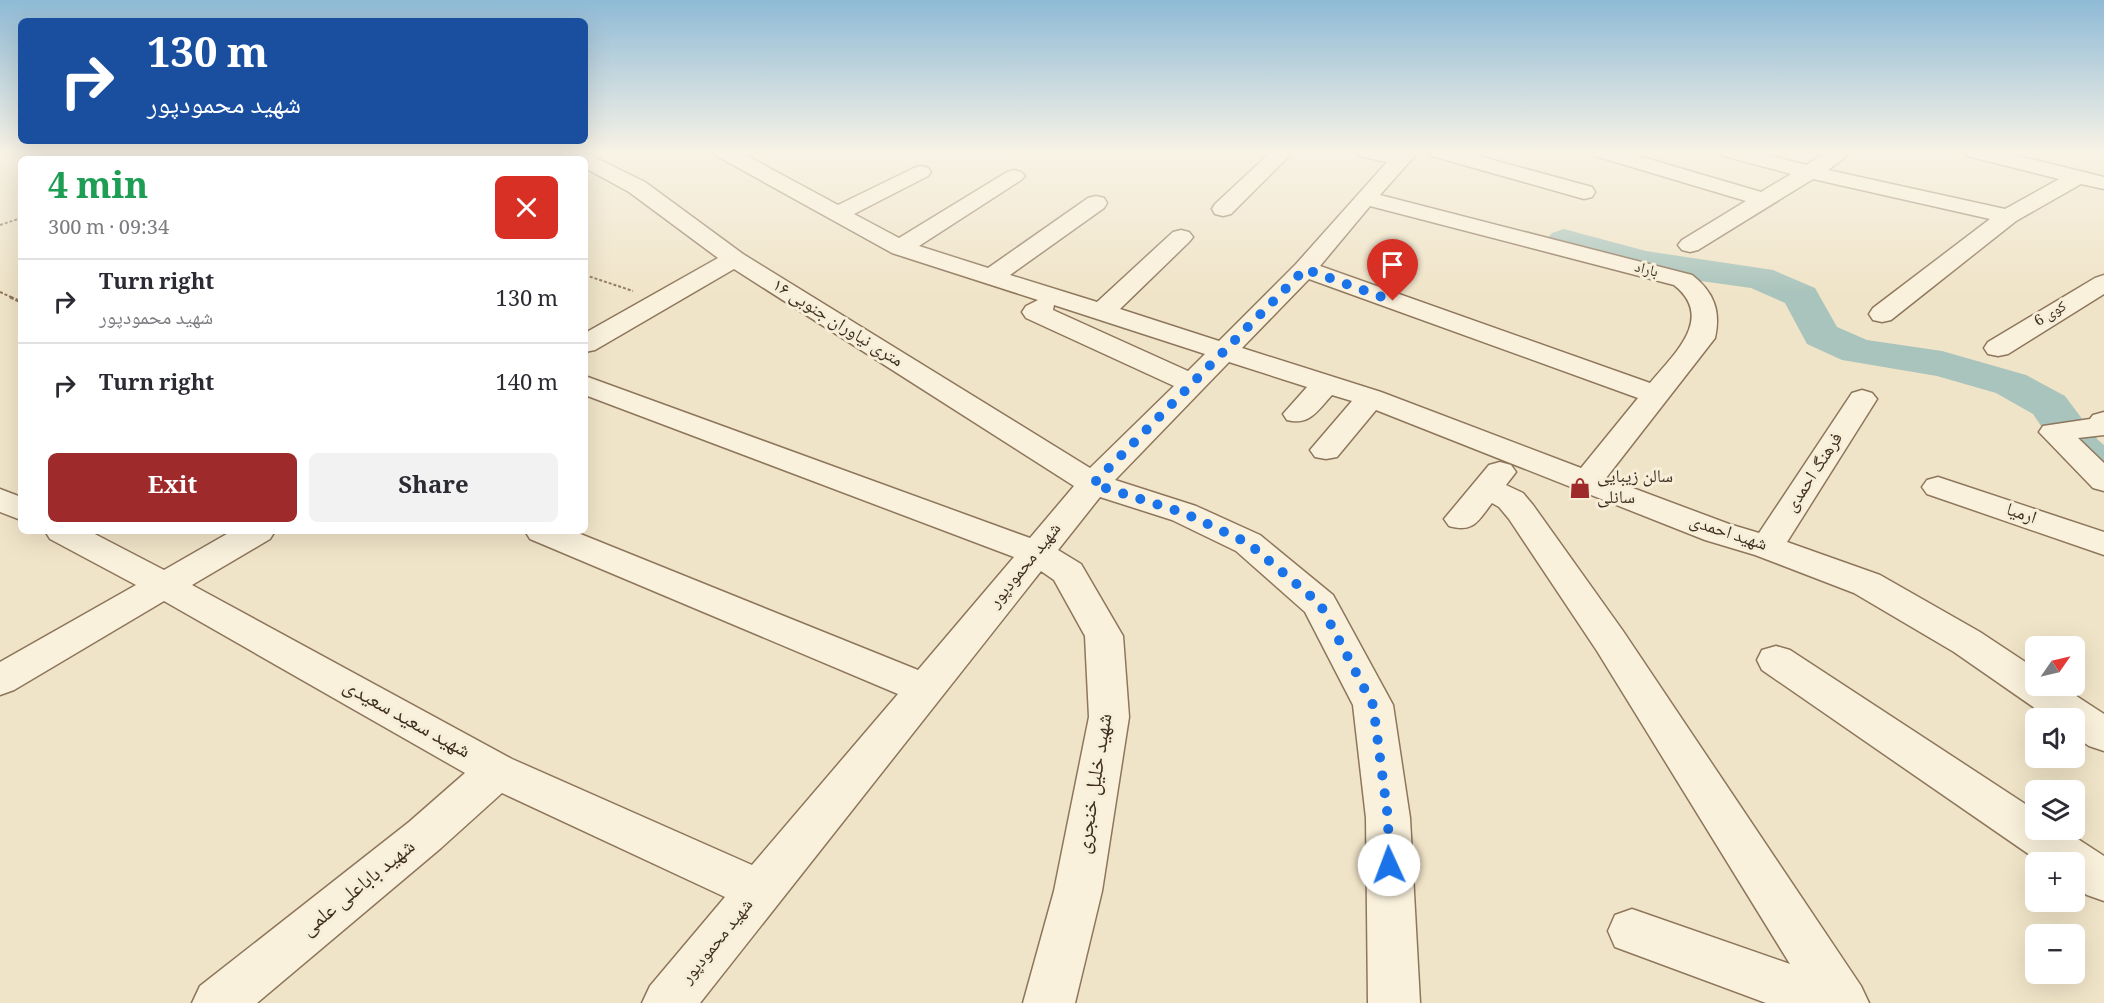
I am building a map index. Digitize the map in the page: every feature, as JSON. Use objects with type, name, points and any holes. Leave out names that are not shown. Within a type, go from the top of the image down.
[{"type":"street","name":"۱۶ متری نیاوران جنوبی","points":[[653,199],[734,259],[1093,484],[1184,513],[1248,543],[1320,604],[1373,705],[1388,818],[1394,1003]]},
{"type":"street","name":"شهید احمدی","points":[[809,199],[900,248],[1371,398],[1717,532],[1767,547],[1867,584],[1967,642],[2104,735]]},
{"type":"street","points":[[837,214],[867,199]]},
{"type":"street","points":[[900,248],[978,199]]},
{"type":"street","points":[[1223,209],[1234,199]]},
{"type":"street","name":"شهید محمودپور","points":[[668,1003],[1093,484],[1305,269],[1364,199]]},
{"type":"street","name":"باراد","points":[[1368,199],[1683,280],[1696,289],[1706,320],[1701,338],[1586,482]]},
{"type":"street","points":[[1760,199],[1764,200]]},
{"type":"street","points":[[1930,199],[2008,216]]},
{"type":"street","points":[[1882,314],[2008,216],[2039,199]]},
{"type":"street","points":[[1690,245],[1764,200]]},
{"type":"street","points":[[990,278],[1096,203]]},
{"type":"street","points":[[1101,313],[1181,237]]},
{"type":"street","points":[[588,342],[734,259]]},
{"type":"street","points":[[1305,269],[1656,395]]},
{"type":"street","name":"کوی 6","points":[[1998,348],[2104,283]]},
{"type":"street","points":[[1056,299],[1035,312],[1193,384]]},
{"type":"street","points":[[1298,414],[1326,384]]},
{"type":"street","name":"شهید خلیل خنجری","points":[[588,387],[1037,553],[1068,572],[1104,636],[1109,717],[1078,891],[1049,1003]]},
{"type":"street","points":[[1326,450],[1371,398]]},
{"type":"street","name":"فرهنگ احمدی","points":[[1767,547],[1862,399]]},
{"type":"street","points":[[2102,424],[2054,432],[2104,481]]},
{"type":"street","points":[[1461,519],[1514,455]]},
{"type":"street","name":"ارمیا","points":[[1938,487],[2104,544]]},
{"type":"street","points":[[1487,488],[1512,500],[1521,512],[1610,641],[1843,1003]]},
{"type":"street","points":[[0,498],[18,508]]},
{"type":"street","name":"شهید سعید سعیدی","points":[[68,534],[164,585],[497,771],[760,891]]},
{"type":"street","points":[[0,680],[253,534]]},
{"type":"street","points":[[549,534],[925,689]]},
{"type":"street","points":[[1776,660],[2104,881]]},
{"type":"street","name":"شهید باباعلی علمی","points":[[218,1003],[425,835],[497,771]]},
{"type":"street","points":[[1632,931],[1832,1003]]},
{"type":"path","points":[[0,225],[18,219]]},
{"type":"path","points":[[588,276],[661,301]]},
{"type":"path","points":[[0,292],[18,301]]},
{"type":"waterway","points":[[1564,240],[1644,262],[1760,278],[1801,296],[1821,335],[1857,351],[1942,364],[2011,384],[2049,405],[2081,450],[2104,466]]},
{"type":"place","name":"سالن زیبایی سانلی","points":[[1580,488]]},
{"type":"route","points":[[1389,865],[1388,818],[1373,705],[1320,604],[1248,543],[1184,513],[1093,484],[1305,269],[1393,301]]}]
